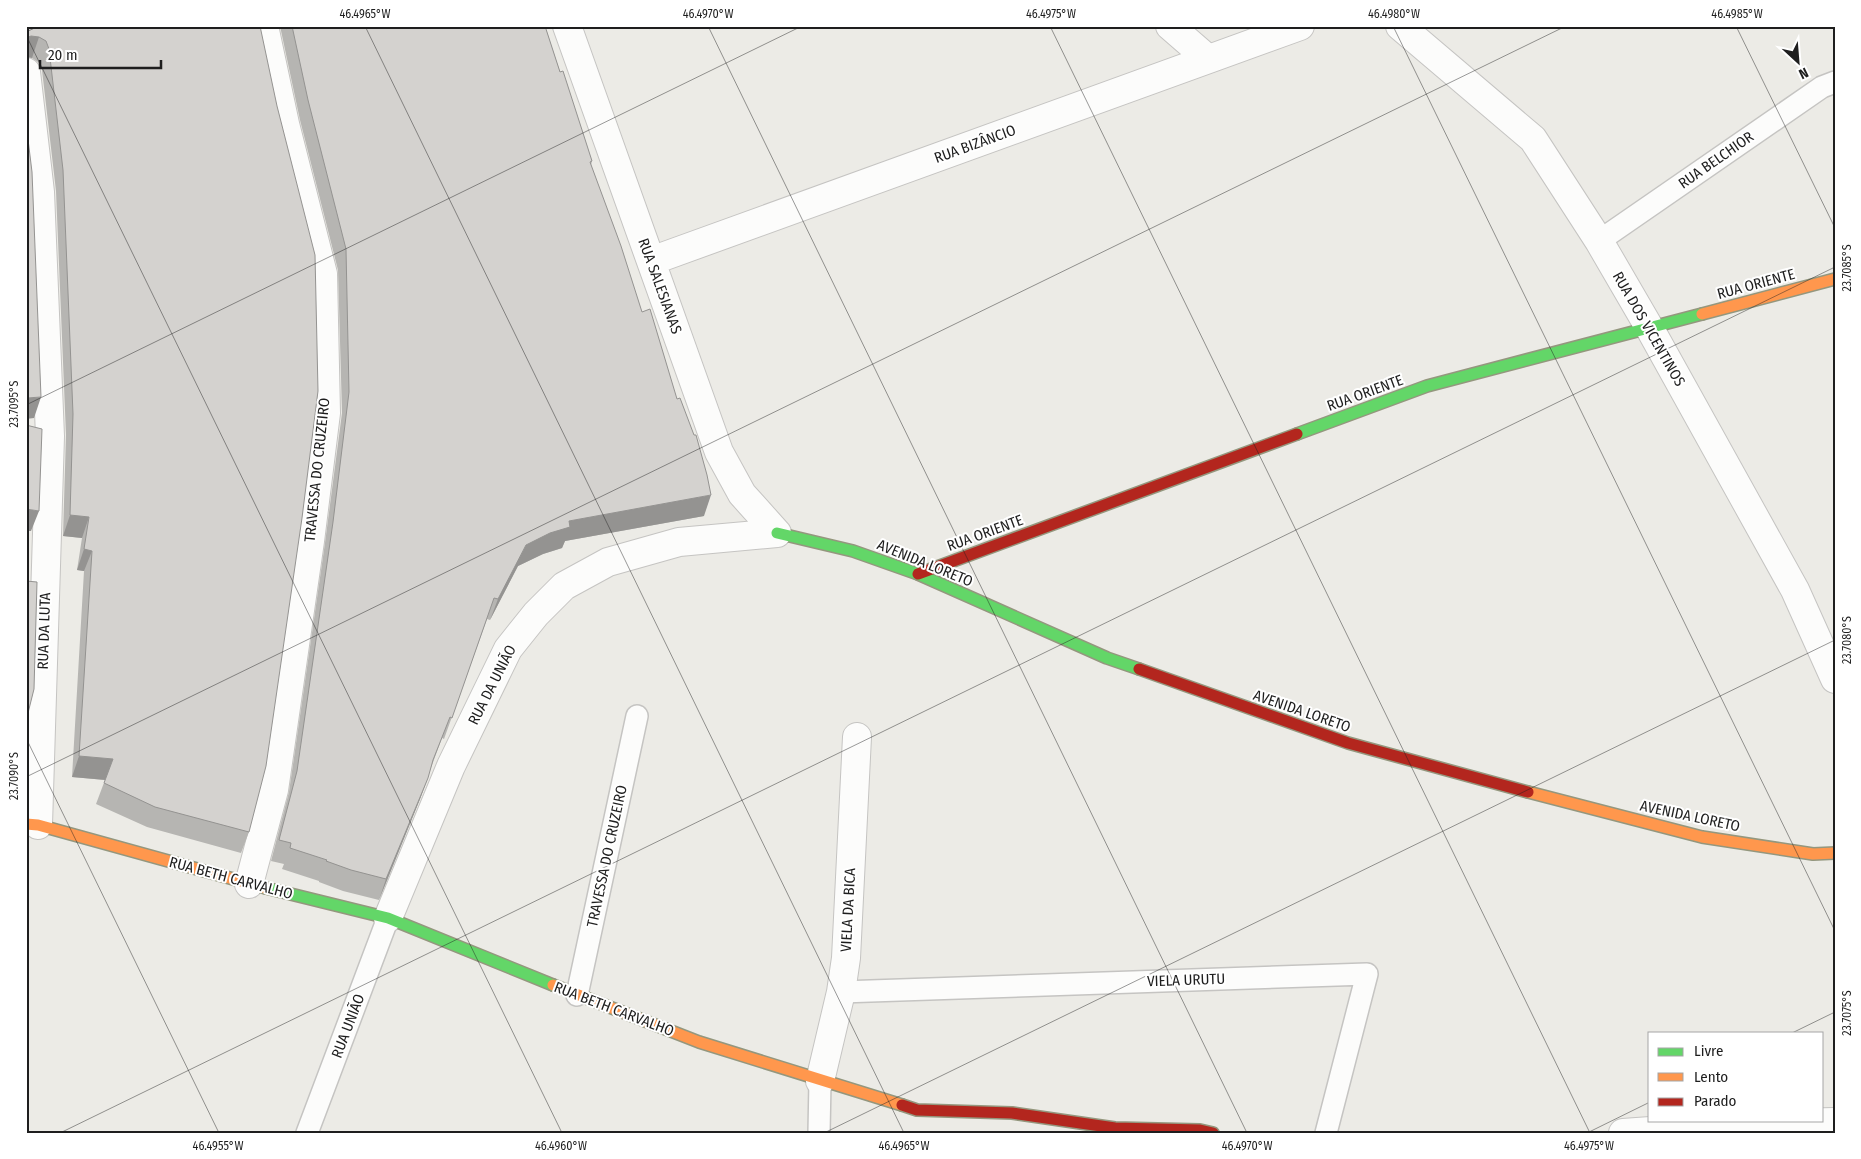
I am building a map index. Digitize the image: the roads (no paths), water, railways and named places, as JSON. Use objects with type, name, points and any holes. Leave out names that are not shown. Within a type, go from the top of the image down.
[{"type":"street","name":"TRAVESSA DO CRUZEIRO","points":[[249,884],[274,790],[310,541],[326,413],[323,274],[285,124],[264,26]]},
{"type":"street","name":"RUA SALESIANAS","points":[[567,26],[719,452],[742,494],[777,533]]},
{"type":"street","points":[[1170,26],[1208,59]]},
{"type":"street","name":"RUA BIZÂNCIO","points":[[651,261],[1300,26]]},
{"type":"street","name":"RUA DOS VICENTINOS","points":[[1400,26],[1533,139],[1599,241],[1649,327],[1795,590],[1835,679]]},
{"type":"street","name":"RUA DA LUTA","points":[[26,72],[40,192],[32,824]]},
{"type":"street","name":"RUA ORIENTE","points":[[918,574],[1427,386],[1835,279]]},
{"type":"street","name":"AVENIDA LORETO","points":[[777,533],[852,551],[918,574],[1108,658],[1348,743],[1545,797],[1702,837],[1813,854],[1835,854]]},
{"type":"street","name":"RUA DA UNIÃO","points":[[388,918],[451,766],[508,649],[536,614],[564,586],[608,562],[679,542],[777,533]]},
{"type":"street","name":"VIELA DA BICA","points":[[820,1081],[841,992],[846,958],[857,737]]},
{"type":"street","name":"RUA BETH CARVALHO","points":[[32,824],[249,884],[388,918],[577,995],[699,1042],[916,1110],[1012,1113],[1115,1128],[1200,1130],[1213,1133]]},
{"type":"street","points":[[1624,1133],[1748,1124],[1835,1122]]},
{"type":"lane","name":"RUA BELCHIOR","points":[[1599,241],[1814,93],[1835,82]]},
{"type":"lane","name":"TRAVESSA DO CRUZEIRO","points":[[577,995],[637,716]]},
{"type":"lane","name":"RUA UNIÃO","points":[[308,1133],[388,918]]},
{"type":"lane","name":"VIELA URUTU","points":[[841,992],[1367,974],[1326,1133]]},
{"type":"lane","points":[[819,1133],[820,1081]]}]
